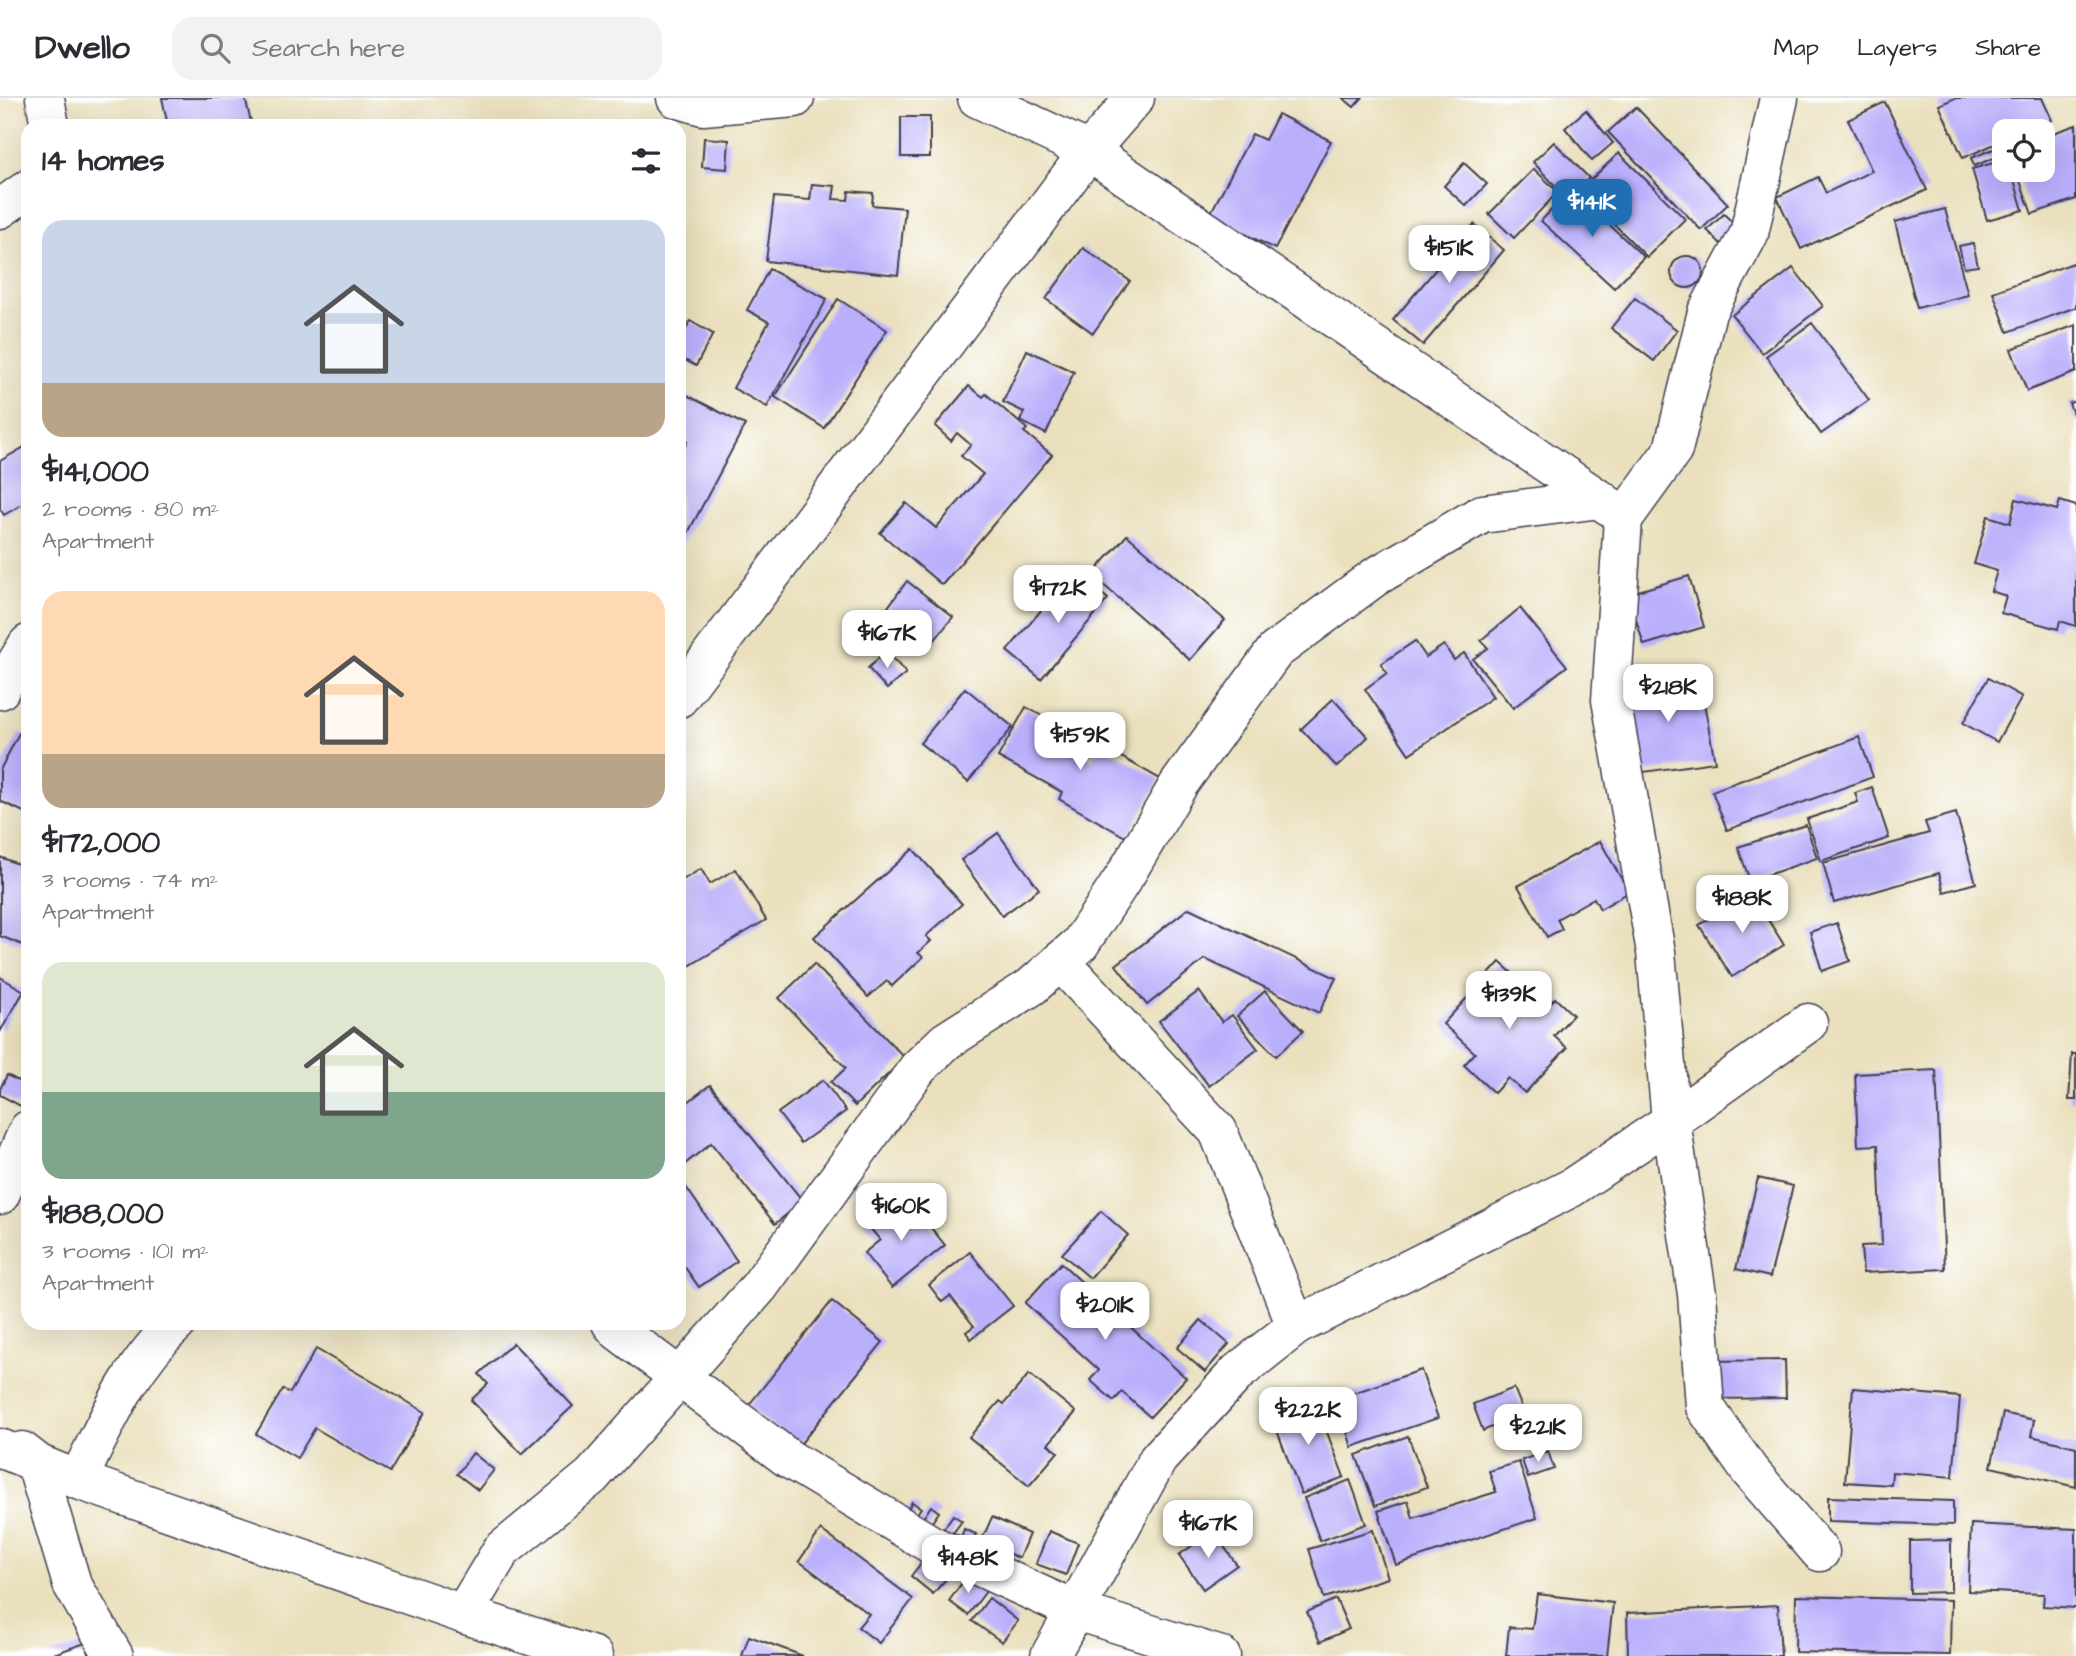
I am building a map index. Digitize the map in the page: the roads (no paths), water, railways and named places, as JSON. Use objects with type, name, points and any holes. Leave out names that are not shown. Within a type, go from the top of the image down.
[{"type":"street","points":[[45,98],[49,119]]},
{"type":"street","points":[[676,98],[703,106],[795,98]]},
{"type":"street","points":[[977,98],[1089,152],[1612,509]]},
{"type":"street","points":[[686,689],[1089,152],[1135,98]]},
{"type":"street","points":[[463,1615],[500,1551],[592,1476],[759,1287],[918,1068],[946,1041],[1031,987],[1080,944],[1179,784],[1275,651],[1375,577],[1482,514],[1612,509],[1673,450],[1707,312],[1749,234],[1779,98]]},
{"type":"street","points":[[0,209],[21,194]]},
{"type":"street","points":[[1612,509],[1611,700],[1656,952],[1671,1121],[1697,1294],[1705,1407],[1749,1470],[1820,1552]]},
{"type":"street","points":[[0,690],[21,656]]},
{"type":"street","points":[[1060,961],[1218,1131],[1296,1326]]},
{"type":"street","points":[[1050,1656],[1158,1459],[1238,1372],[1296,1326],[1571,1188],[1671,1121],[1808,1023]]},
{"type":"street","points":[[0,1195],[21,1146]]},
{"type":"street","points":[[78,1480],[135,1371],[158,1340],[169,1330]]},
{"type":"street","points":[[617,1330],[789,1460],[932,1545],[1076,1611],[1221,1656]]},
{"type":"street","points":[[0,1437],[36,1461],[72,1584],[114,1656]]},
{"type":"street","points":[[0,1448],[78,1480],[463,1615],[593,1656]]}]
